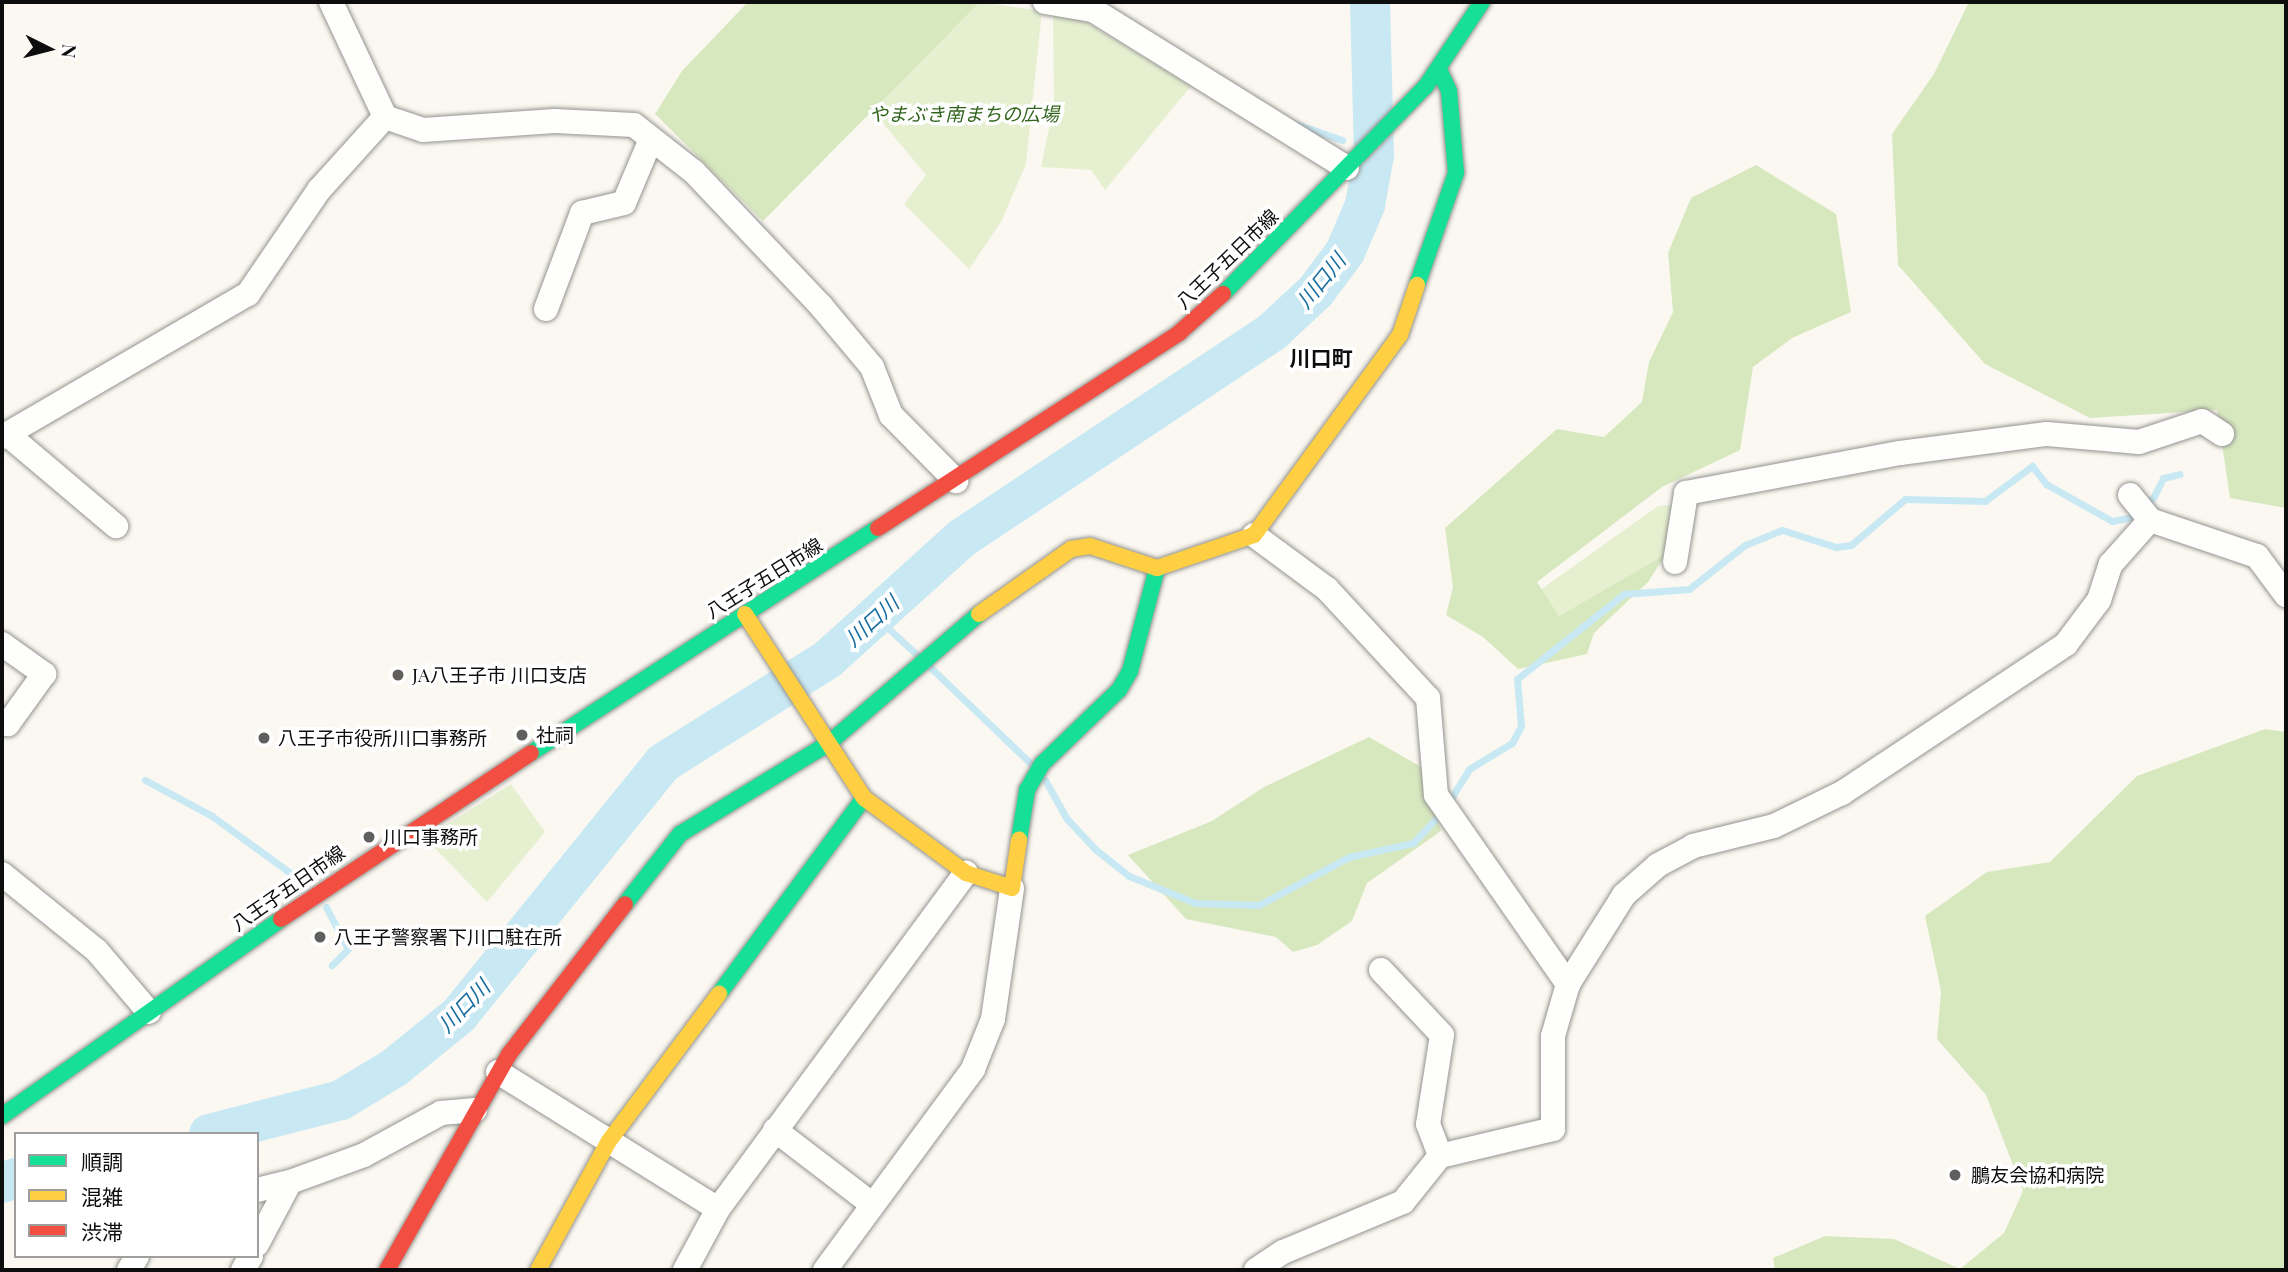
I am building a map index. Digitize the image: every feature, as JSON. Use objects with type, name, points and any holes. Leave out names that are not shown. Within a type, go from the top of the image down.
[{"type":"street","points":[[331,2],[385,117],[423,130],[555,121],[634,125],[694,172],[821,306],[872,367],[891,415],[956,481]]},
{"type":"street","points":[[1045,2],[1093,10],[1347,168]]},
{"type":"street","name":"八王子五日市線","points":[[2,1116],[346,873],[745,614],[956,481],[1179,333],[1347,168],[1426,86],[1482,2]]},
{"type":"street","points":[[387,1270],[498,1072],[680,834],[830,743],[919,668],[962,626],[1071,549],[1090,546],[1157,568],[1254,535],[1400,335],[1456,173],[1449,91],[1439,70]]},
{"type":"street","points":[[116,526],[4,436],[247,294],[318,190],[385,117]]},
{"type":"street","points":[[546,309],[582,213],[624,203],[651,139]]},
{"type":"street","points":[[1675,562],[1686,493],[1900,453],[2047,433],[2139,442],[2202,421],[2222,435]]},
{"type":"street","points":[[2130,495],[2150,519],[2257,556],[2286,596]]},
{"type":"street","points":[[1256,1270],[1283,1252],[1403,1202],[1440,1156],[1553,1129],[1553,1036],[1568,985],[1624,895],[1658,865],[1693,846],[1774,826],[1842,793],[2066,644],[2099,600],[2111,564],[2150,519]]},
{"type":"street","points":[[1254,535],[1328,589],[1428,698],[1441,802],[1568,985]]},
{"type":"street","points":[[825,1270],[946,1114],[989,1035],[1012,888],[1033,778],[1042,764],[1119,690],[1130,671],[1157,568]]},
{"type":"street","points":[[745,614],[863,798],[966,873],[1012,888]]},
{"type":"street","points":[[2,644],[44,674],[8,724],[2,720]]},
{"type":"street","points":[[538,1270],[609,1141],[863,798]]},
{"type":"street","points":[[685,1270],[718,1209],[966,873]]},
{"type":"street","points":[[2,874],[97,951],[149,1012]]},
{"type":"street","points":[[1381,970],[1442,1035],[1428,1124],[1440,1156]]},
{"type":"street","points":[[498,1072],[718,1209]]},
{"type":"street","points":[[259,1190],[290,1182],[364,1155],[441,1113],[475,1110]]},
{"type":"street","points":[[775,1130],[873,1205]]},
{"type":"street","points":[[259,1240],[290,1182]]},
{"type":"green space","points":[[748,2],[980,2],[763,221],[655,114],[682,71]]},
{"type":"green space","name":"やまぶき南まちの広場","points":[[980,2],[1042,11],[1026,164],[1001,222],[969,269],[904,204],[926,175],[871,109]]},
{"type":"green space","points":[[1969,2],[2286,2],[2286,508],[2230,498],[2217,410],[2090,418],[1985,364],[1898,265],[1892,134],[1934,74]]},
{"type":"green space","points":[[1053,15],[1085,22],[1191,86],[1105,190],[1091,170],[1041,167],[1054,104]]},
{"type":"green space","points":[[1756,165],[1836,214],[1851,312],[1792,338],[1753,367],[1740,450],[1662,487],[1537,582],[1559,616],[1666,554],[1648,582],[1594,633],[1587,654],[1518,669],[1483,637],[1446,615],[1453,587],[1445,528],[1557,429],[1604,437],[1642,402],[1649,362],[1673,312],[1668,253],[1691,198]]},
{"type":"green space","points":[[1673,505],[1666,554],[1559,616],[1540,590],[1658,506]]},
{"type":"green space","points":[[2265,729],[2286,732],[2286,1270],[1775,1270],[1773,1258],[1825,1236],[1894,1239],[1960,1269],[2004,1233],[2023,1191],[1986,1095],[1937,1039],[1941,991],[1925,916],[1987,872],[2050,862],[2137,776]]},
{"type":"green space","points":[[1369,737],[1423,768],[1441,831],[1367,883],[1352,921],[1317,945],[1293,952],[1276,937],[1186,919],[1128,855],[1212,821],[1264,787]]},
{"type":"green space","points":[[511,784],[545,832],[487,902],[425,838]]},
{"type":"waterway","name":"川口川","points":[[217,1132],[341,1100],[394,1068],[459,1015],[663,763],[828,659],[962,538],[1272,332],[1316,291],[1345,252],[1365,205],[1374,155],[1370,2]]},
{"type":"waterway","points":[[1296,124],[1342,140]]},
{"type":"waterway","points":[[1448,803],[1469,769],[1512,743],[1521,726],[1517,679],[1624,594],[1689,589],[1745,545],[1782,530],[1836,547],[1851,545],[1905,499],[1985,501],[2032,466],[2046,484],[2112,521],[2128,518],[2153,498],[2163,478],[2180,474]]},
{"type":"waterway","points":[[875,616],[916,654]]},
{"type":"waterway","points":[[930,667],[1030,763]]},
{"type":"waterway","points":[[145,780],[212,816],[300,880]]},
{"type":"waterway","points":[[1045,780],[1067,819],[1095,849],[1129,876],[1195,903],[1259,905],[1349,857],[1413,843],[1441,813]]},
{"type":"waterway","points":[[326,907],[348,949],[332,965]]},
{"type":"waterway","name":"川口川","points":[[2,1183],[14,1179]]},
{"type":"traffic: fast","points":[[1223,294],[1426,86],[1482,2]]},
{"type":"traffic: fast","points":[[1417,285],[1456,173],[1449,91],[1439,70]]},
{"type":"traffic: fast","points":[[531,753],[878,528]]},
{"type":"traffic: fast","points":[[1019,840],[1027,790],[1042,764],[1119,690],[1130,671],[1157,568]]},
{"type":"traffic: fast","points":[[625,904],[680,834],[829,743],[979,614]]},
{"type":"traffic: fast","points":[[719,994],[864,798]]},
{"type":"traffic: fast","points":[[2,1116],[281,919]]},
{"type":"traffic: slow","points":[[979,614],[1071,549],[1090,546],[1157,568],[1254,535],[1400,335],[1417,285]]},
{"type":"traffic: slow","points":[[745,614],[864,798],[966,873],[1012,888],[1019,840]]},
{"type":"traffic: slow","points":[[538,1270],[609,1141],[719,994]]},
{"type":"traffic: jam","points":[[878,528],[1179,333],[1223,294]]},
{"type":"traffic: jam","points":[[281,919],[531,753]]},
{"type":"traffic: jam","points":[[387,1270],[510,1053],[625,904]]},
{"type":"place","name":"JA八王子市 川口支店","points":[[398,675]]},
{"type":"place","name":"社祠","points":[[522,735]]},
{"type":"place","name":"八王子市役所川口事務所","points":[[264,738]]},
{"type":"place","name":"川口事務所","points":[[369,837]]},
{"type":"place","name":"八王子警察署下川口駐在所","points":[[320,937]]},
{"type":"place","name":"鵬友会協和病院","points":[[1955,1175]]},
{"type":"district","name":"川口町","points":[[1321,357]]}]
